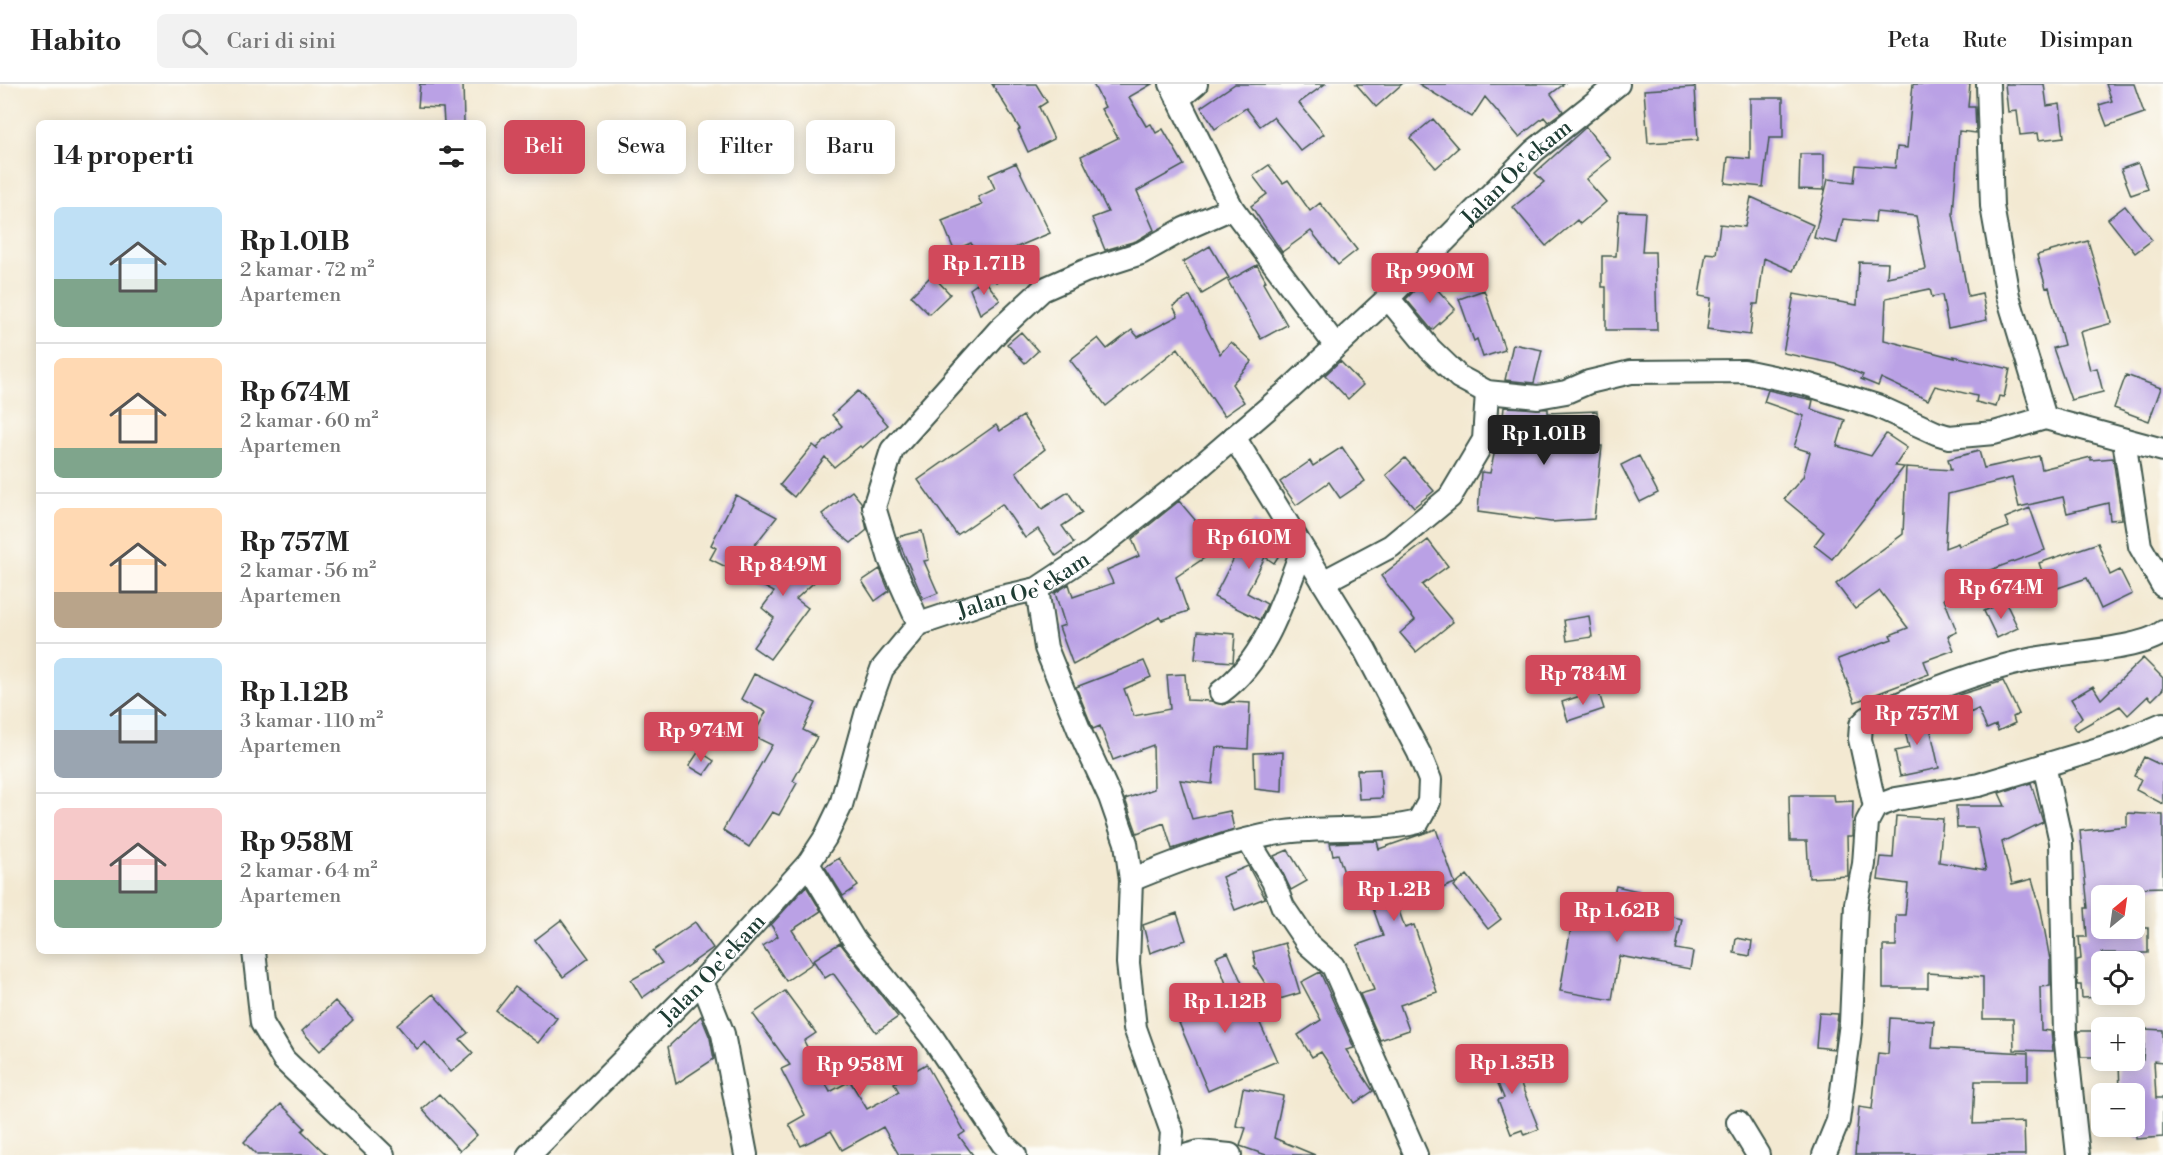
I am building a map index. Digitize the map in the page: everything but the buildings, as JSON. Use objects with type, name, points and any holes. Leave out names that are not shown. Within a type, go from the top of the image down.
[{"type":"street","points":[[1196,84],[1174,92],[1232,208],[1336,346]]},
{"type":"street","name":"Jalan Oe'ekam","points":[[529,1155],[702,981],[808,864],[825,838],[841,805],[867,711],[882,669],[919,624],[987,601],[1037,589],[1093,552],[1234,437],[1388,298],[1534,151],[1618,84]]},
{"type":"street","points":[[1988,84],[1992,206],[2008,296],[2045,418]]},
{"type":"street","points":[[919,624],[890,559],[874,507],[892,450],[897,442],[999,330],[1042,290],[1085,271],[1141,253],[1184,229],[1232,208]]},
{"type":"street","points":[[1388,298],[1430,349],[1459,377],[1487,392],[1538,397],[1566,392],[1589,382],[1631,372],[1744,371],[1806,384],[1877,406],[1949,437],[1994,433],[2045,418],[2163,450]]},
{"type":"street","points":[[1323,582],[1391,546],[1450,497],[1484,440],[1487,392]]},
{"type":"street","points":[[1131,880],[1176,862],[1248,840],[1285,832],[1398,827],[1418,822],[1429,802],[1430,780],[1419,753],[1365,650],[1234,437]]},
{"type":"street","points":[[2124,441],[2140,546],[2163,586]]},
{"type":"street","points":[[1221,692],[1239,679],[1260,648],[1279,611],[1302,550]]},
{"type":"street","points":[[1037,589],[1046,648],[1080,732],[1110,797],[1126,843],[1131,880],[1128,963],[1135,1028],[1172,1132],[1170,1155]]},
{"type":"street","points":[[1824,1155],[1838,1121],[1851,1023],[1856,904],[1864,864],[1867,822],[1875,807],[1860,739],[1861,725],[1868,718],[1986,671],[2028,660],[2132,644],[2163,632]]},
{"type":"street","points":[[1875,807],[1896,799],[1978,785],[2118,743],[2163,724]]},
{"type":"street","points":[[2044,765],[2061,842],[2065,1034],[2078,1155]]},
{"type":"street","points":[[1248,840],[1273,881],[1283,907],[1308,944],[1333,966],[1416,1155]]},
{"type":"street","points":[[808,864],[854,940],[932,1037],[1003,1144],[1015,1155]]},
{"type":"street","points":[[254,954],[262,1023],[284,1060],[383,1155]]},
{"type":"street","points":[[702,981],[723,1034],[746,1155]]},
{"type":"street","points":[[1738,1122],[1758,1155]]},
{"type":"street","points":[[1188,1155],[1199,1152],[1230,1155]]}]
